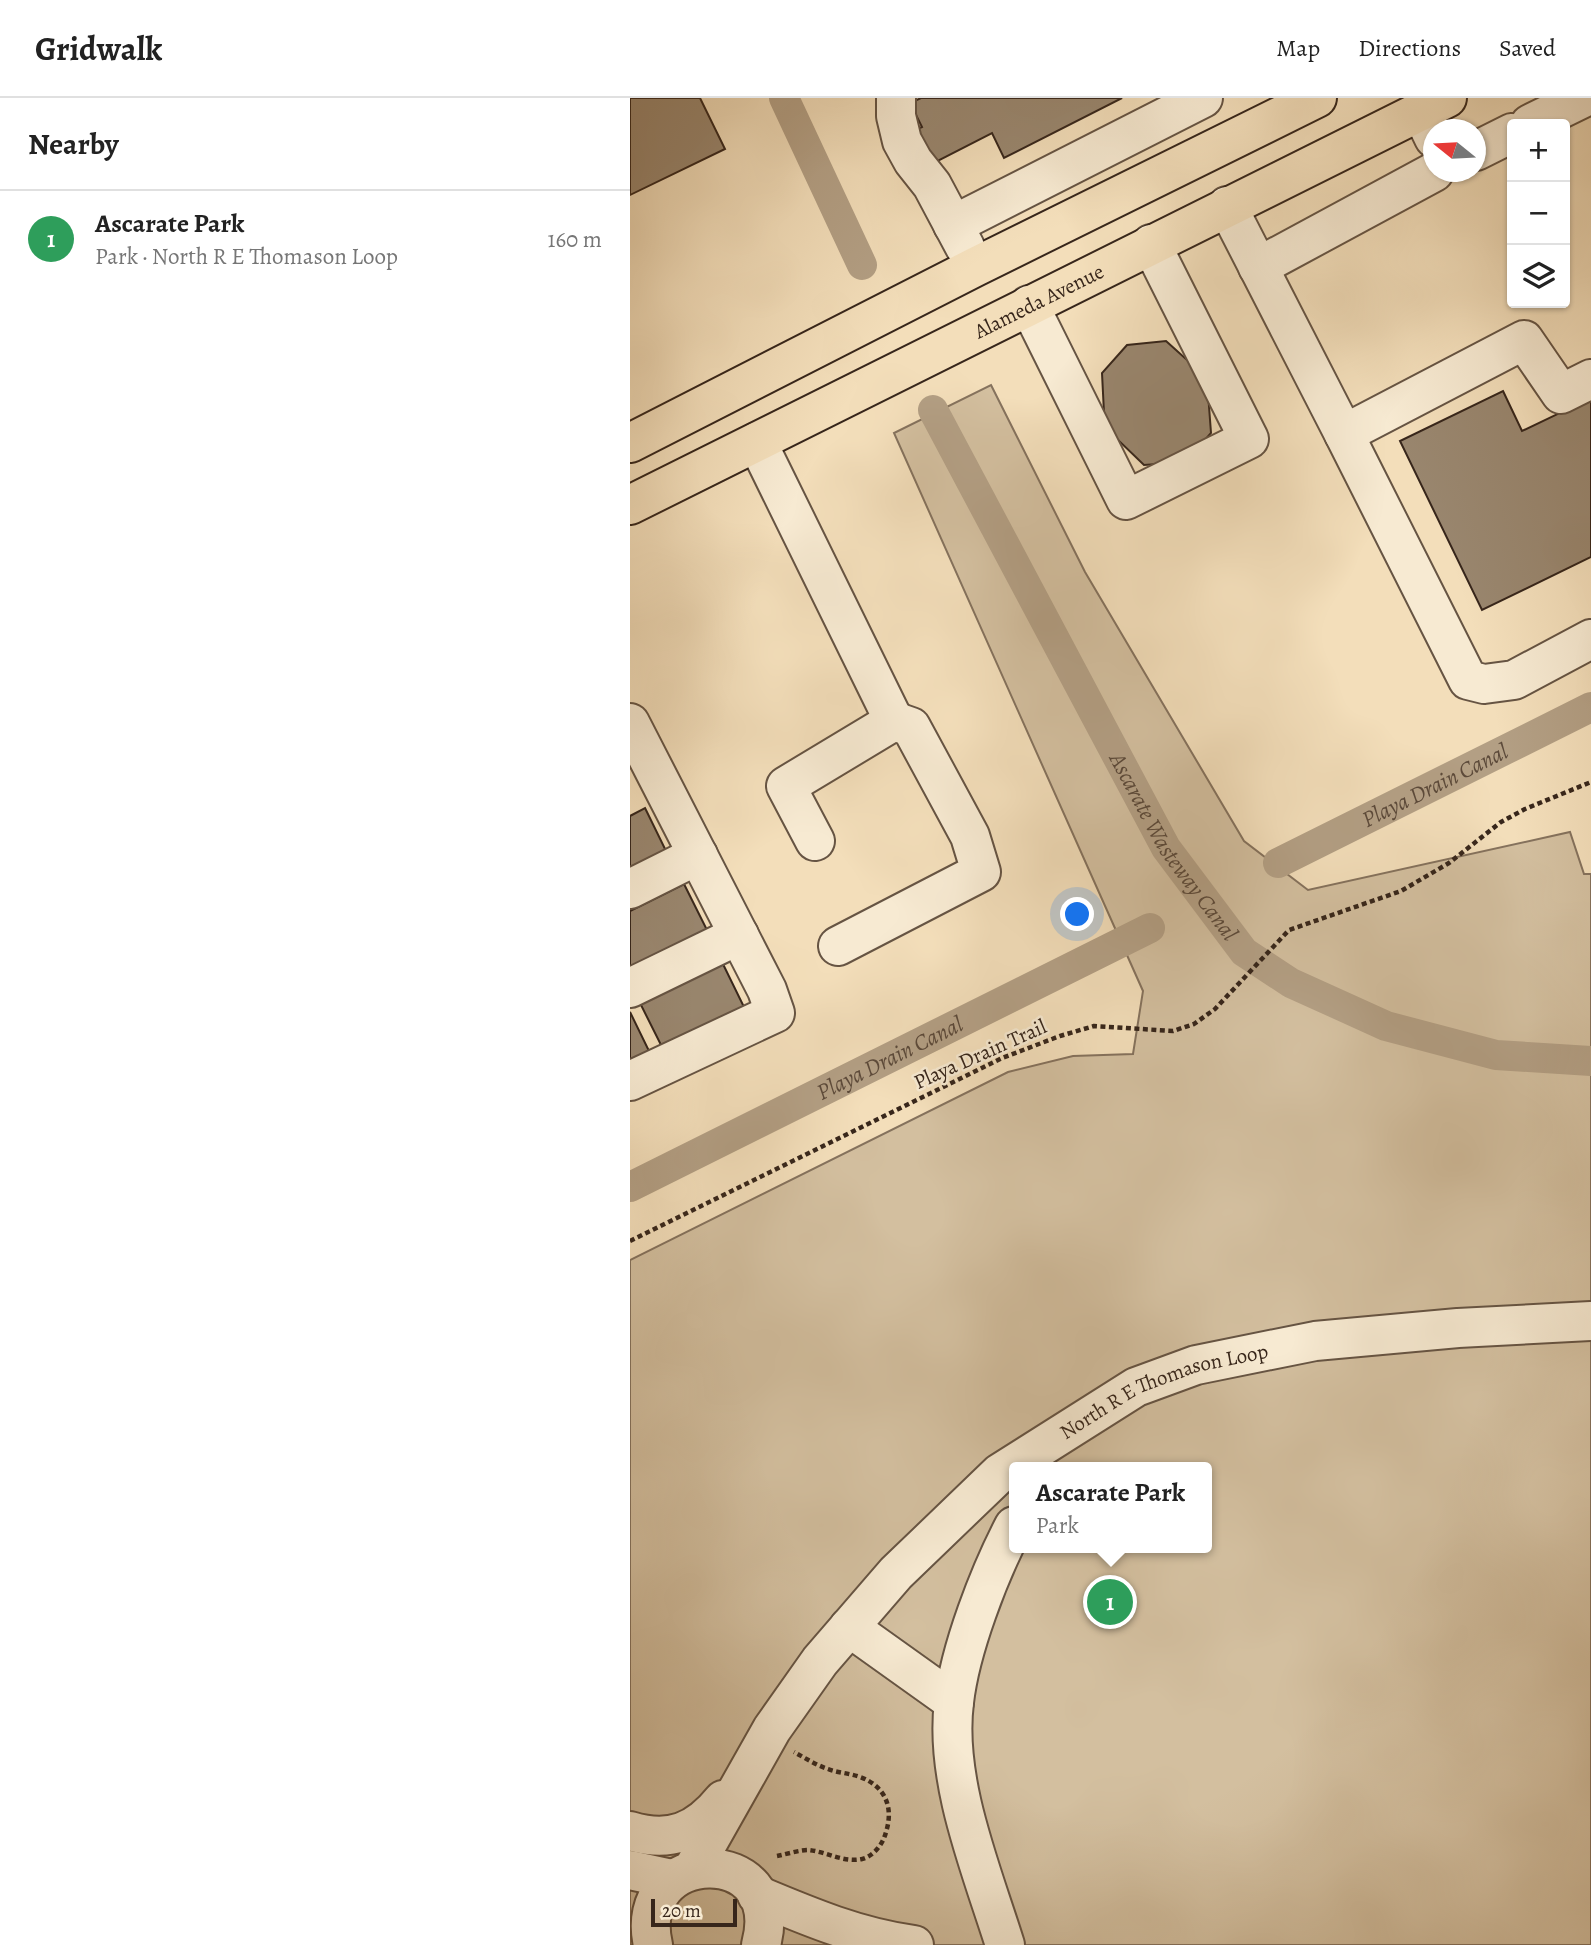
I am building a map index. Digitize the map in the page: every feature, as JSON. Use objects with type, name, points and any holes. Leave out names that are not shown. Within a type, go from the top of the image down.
[{"type":"main road","points":[[632,437],[975,267],[1277,107],[1317,98]]},
{"type":"main road","name":"Alameda Avenue","points":[[630,505],[1227,206],[1434,116]]},
{"type":"street","points":[[895,98],[902,141],[913,161],[932,185],[975,267]]},
{"type":"street","points":[[953,225],[1203,98]]},
{"type":"street","points":[[1540,119],[1583,98]]},
{"type":"street","points":[[1486,146],[1507,135]]},
{"type":"street","points":[[1258,267],[1423,178]]},
{"type":"street","points":[[1227,206],[1468,680],[1484,684],[1514,680],[1591,639]]},
{"type":"street","points":[[1029,305],[1126,500],[1249,439],[1151,244]]},
{"type":"street","points":[[1344,434],[1524,340],[1561,394],[1591,379]]},
{"type":"street","points":[[757,442],[894,721],[911,727],[970,836],[981,872],[838,946]]},
{"type":"street","points":[[815,841],[786,786],[894,721]]},
{"type":"street","points":[[630,723],[645,787],[698,855],[775,1013],[630,1081]]},
{"type":"street","points":[[630,889],[698,855]]},
{"type":"street","points":[[630,988],[738,935]]},
{"type":"street","name":"North R E Thomason Loop","points":[[1018,1462],[1136,1387],[1196,1365],[1315,1341],[1458,1328],[1591,1321]]},
{"type":"street","points":[[1056,1462],[1087,1419]]},
{"type":"street","name":"North R E Thomason Loop","points":[[644,1933],[653,1904],[661,1890],[682,1874],[772,1728],[820,1661],[896,1573],[1009,1467]]},
{"type":"street","points":[[1005,1945],[962,1802],[954,1750],[954,1702],[966,1649],[995,1562],[1009,1535]]},
{"type":"street","points":[[849,1627],[954,1702]]},
{"type":"street","points":[[630,1831],[646,1836],[673,1836],[696,1826],[715,1810],[745,1774]]},
{"type":"street","points":[[630,1870],[682,1874],[711,1867],[729,1871],[745,1881],[757,1895],[763,1913],[764,1931],[761,1945]]},
{"type":"street","points":[[757,1895],[817,1920],[874,1938],[914,1945]]},
{"type":"path","name":"Playa Drain Trail","points":[[630,1241],[1002,1058],[1094,1026],[1173,1031],[1194,1024],[1215,1009],[1289,930],[1401,891],[1449,863],[1501,822],[1525,809],[1591,782]]},
{"type":"path","points":[[777,1856],[806,1850],[843,1859],[862,1859],[876,1851],[890,1819],[890,1807],[874,1783],[829,1770],[790,1749]]},
{"type":"shaded area","points":[[991,385],[1085,572],[1244,841],[1308,890],[1570,832],[1584,874],[1591,874],[1591,1945],[630,1945],[630,1260],[1008,1072],[1073,1056],[1133,1054],[1143,991],[894,433]]},
{"type":"building","points":[[630,98],[700,98],[725,149],[630,195]]},
{"type":"building","points":[[921,98],[1122,98],[1004,158],[992,133],[924,168],[907,134],[922,127],[910,103]]},
{"type":"building","points":[[1166,341],[1196,368],[1208,393],[1211,433],[1186,462],[1144,465],[1117,439],[1104,413],[1102,373],[1127,345]]},
{"type":"building","points":[[1503,391],[1522,431],[1591,398],[1591,557],[1482,610],[1400,441]]},
{"type":"building","points":[[645,808],[668,855],[630,874],[630,816]]},
{"type":"building","points":[[684,884],[707,930],[630,969],[630,911]]},
{"type":"building","points":[[721,960],[744,1007],[662,1047],[639,1001]]},
{"type":"building","points":[[630,1012],[650,1053],[630,1063]]},
{"type":"waterway","name":"Ascarate Wasteway Canal","points":[[784,98],[862,265]]},
{"type":"waterway","name":"Ascarate Wasteway Canal","points":[[933,410],[1166,848],[1244,952],[1291,983],[1386,1026],[1496,1055],[1591,1061]]},
{"type":"waterway","name":"Playa Drain Canal","points":[[1278,863],[1591,707]]},
{"type":"waterway","name":"Playa Drain Canal","points":[[630,1187],[1150,928]]},
{"type":"place","name":"Ascarate Park","points":[[1110,1602]]}]
